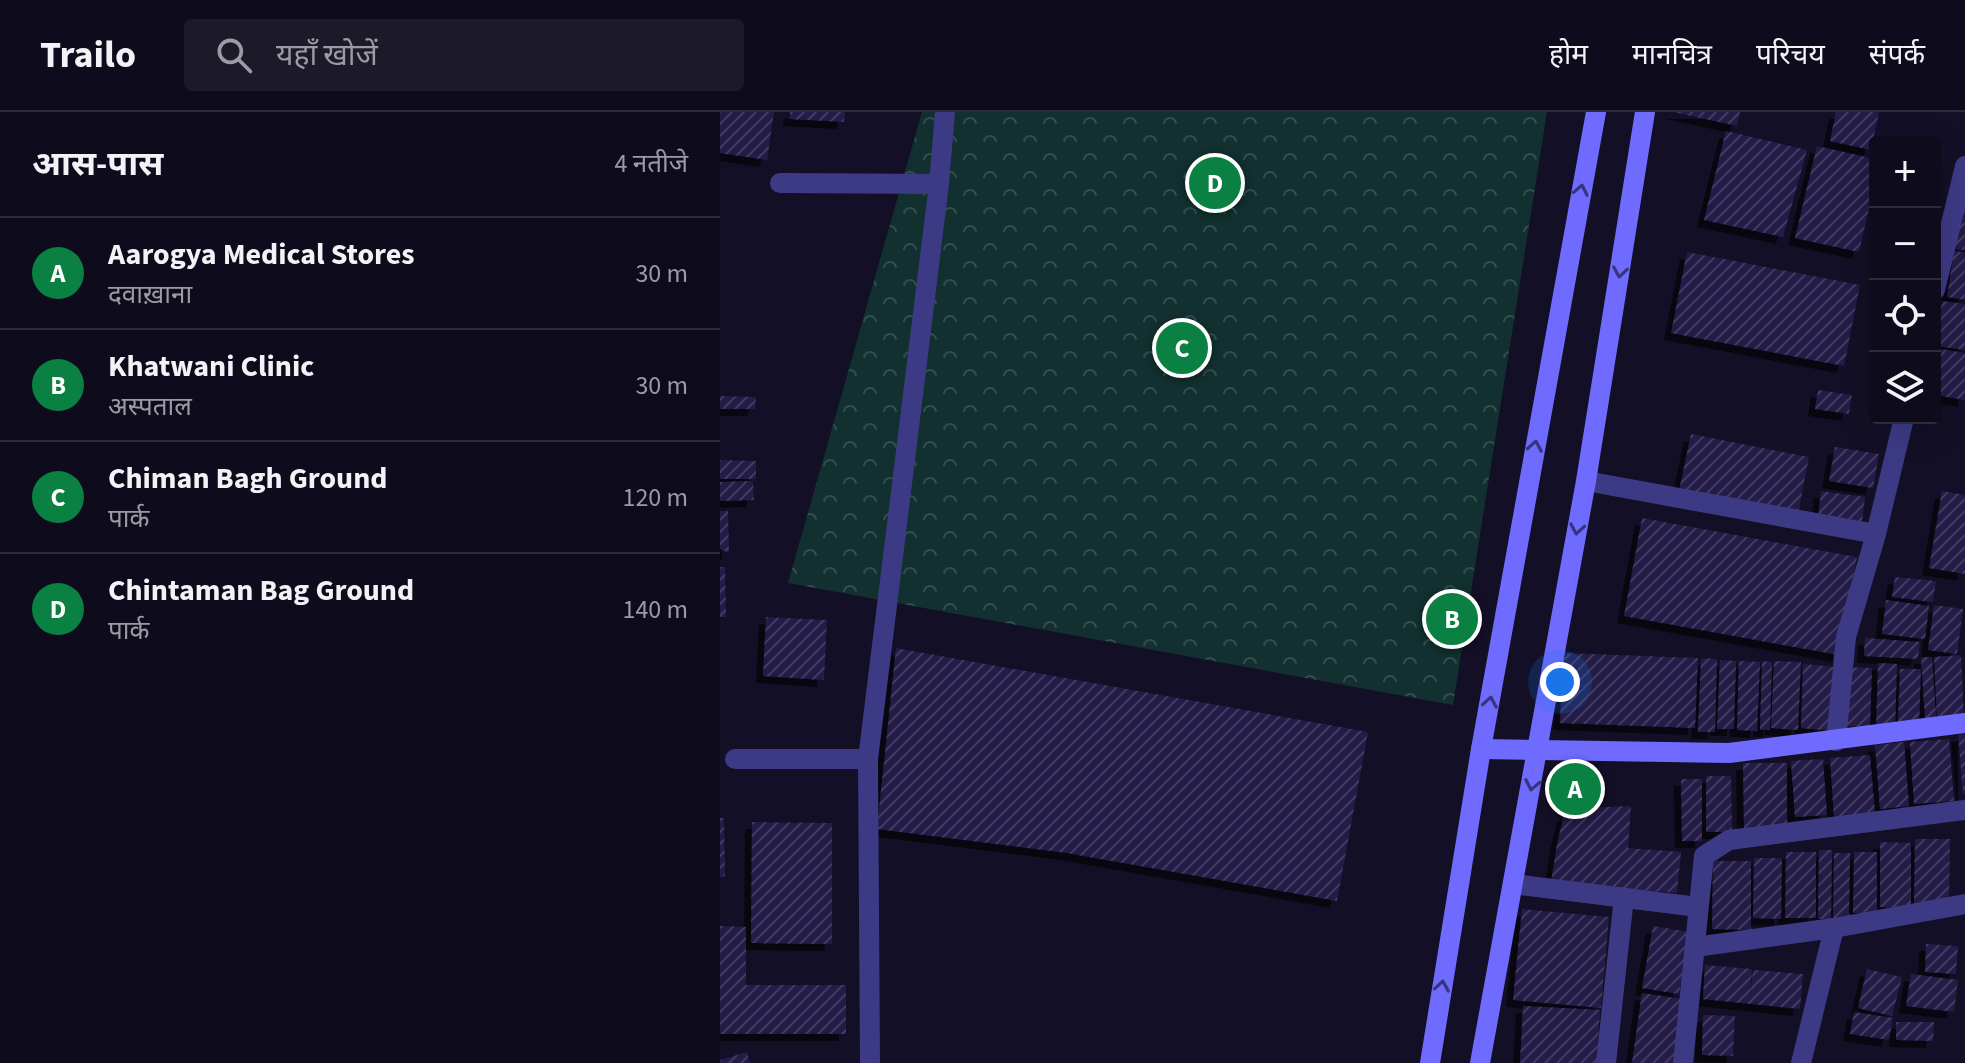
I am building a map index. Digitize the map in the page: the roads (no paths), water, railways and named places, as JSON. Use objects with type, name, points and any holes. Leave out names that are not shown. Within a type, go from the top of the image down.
[{"type":"main road","points":[[1430,1063],[1481,749],[1596,112]]},
{"type":"main road","points":[[1480,1063],[1586,481],[1645,112]]},
{"type":"main road","points":[[1481,749],[1729,753],[1965,723]]},
{"type":"street","points":[[870,1063],[868,759],[939,184],[945,112]]},
{"type":"street","points":[[1937,280],[1965,166]]},
{"type":"street","points":[[780,183],[939,184]]},
{"type":"street","points":[[1836,741],[1846,637],[1876,534],[1903,424]]},
{"type":"street","points":[[1586,481],[1876,534]]},
{"type":"street","points":[[735,759],[868,759]]},
{"type":"street","points":[[1683,1063],[1704,856],[1729,840],[1965,810]]},
{"type":"street","points":[[1513,884],[1698,907]]},
{"type":"street","points":[[1606,1063],[1624,897]]},
{"type":"street","points":[[1695,947],[1834,928],[1965,904]]},
{"type":"street","points":[[1801,1063],[1834,928]]},
{"type":"place","name":"Chintaman Bag Ground","points":[[1215,183]]},
{"type":"place","name":"Chiman Bagh Ground","points":[[1182,348]]},
{"type":"place","name":"Khatwani Clinic","points":[[1452,619]]},
{"type":"place","name":"Aarogya Medical Stores","points":[[1575,789]]}]
